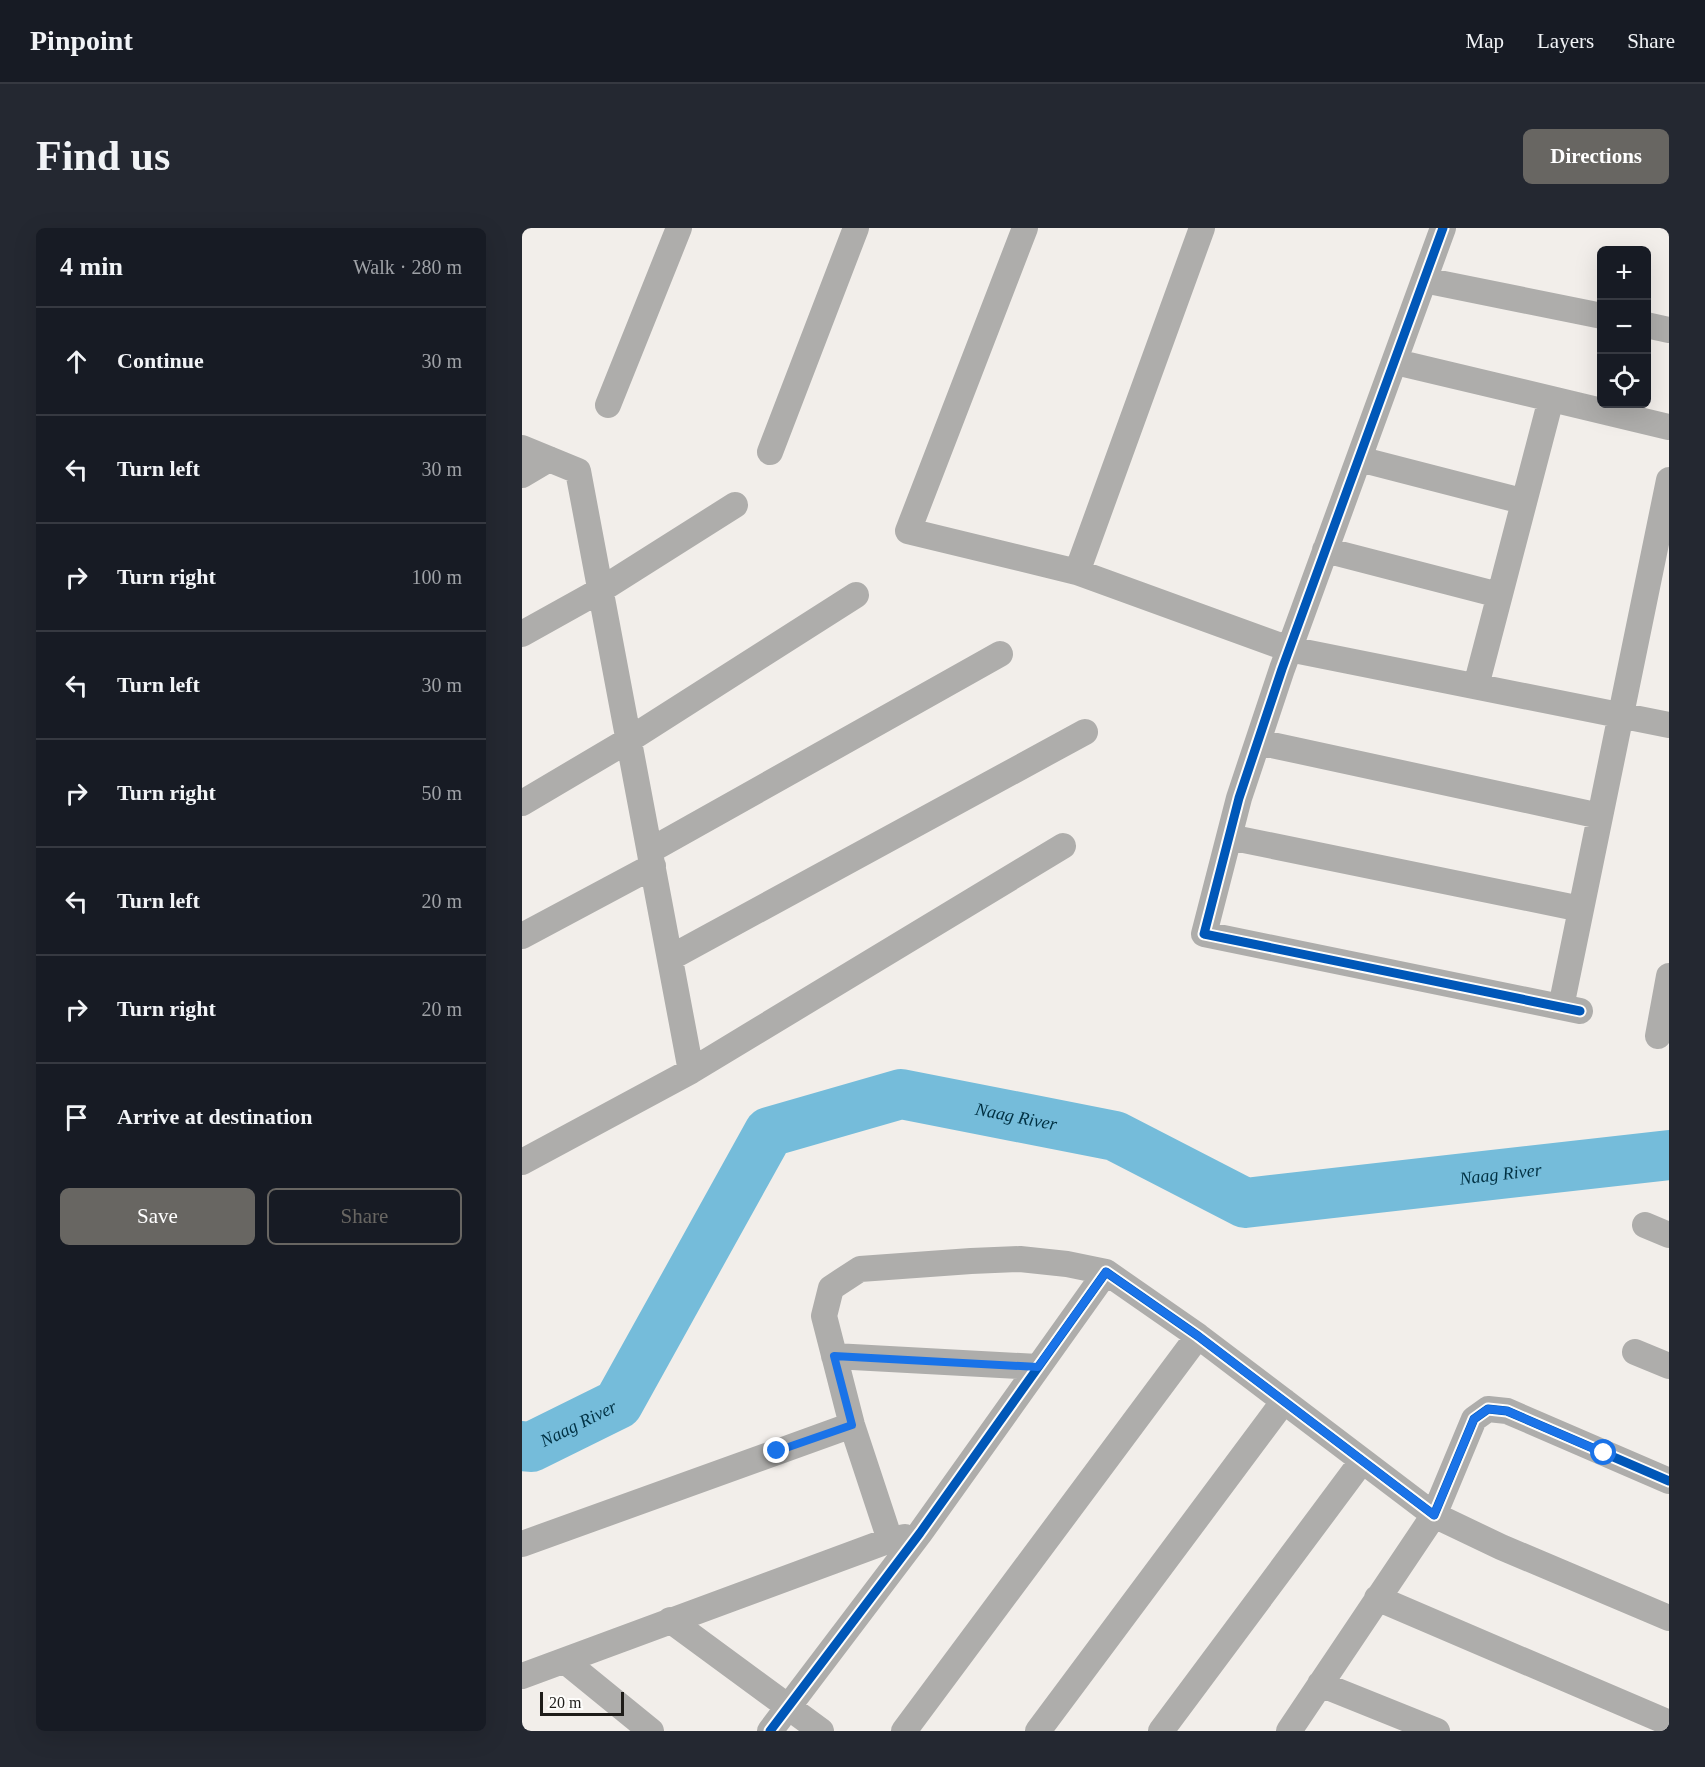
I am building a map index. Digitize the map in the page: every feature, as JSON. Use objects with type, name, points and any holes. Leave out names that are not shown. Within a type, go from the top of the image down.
[{"type":"street","points":[[608,405],[679,228]]},
{"type":"street","points":[[770,452],[856,228]]},
{"type":"street","points":[[1025,228],[908,531],[1077,572],[1289,649],[1669,725]]},
{"type":"street","points":[[1077,572],[1202,228]]},
{"type":"street","points":[[1443,228],[1396,362],[1289,649],[1229,837],[1204,934],[1571,1009],[1581,909],[1669,480]]},
{"type":"street","points":[[1424,280],[1597,315]]},
{"type":"street","points":[[1651,326],[1669,330]]},
{"type":"street","points":[[1396,362],[1669,427]]},
{"type":"street","points":[[1476,686],[1522,501],[1551,399]]},
{"type":"street","points":[[522,448],[578,471],[627,741],[652,858],[691,1071]]},
{"type":"street","points":[[522,476],[549,459]]},
{"type":"street","points":[[1359,459],[1522,501]]},
{"type":"street","points":[[522,634],[599,591],[735,505]]},
{"type":"street","points":[[1325,550],[1499,595]]},
{"type":"street","points":[[522,802],[627,741],[856,595]]},
{"type":"street","points":[[522,936],[1000,654]]},
{"type":"street","points":[[670,958],[1085,732]]},
{"type":"street","points":[[1258,742],[1600,816]]},
{"type":"street","points":[[1229,837],[1581,909]]},
{"type":"street","points":[[523,1159],[691,1071],[1063,846]]},
{"type":"street","points":[[1658,1036],[1669,976]]},
{"type":"street","points":[[1645,1225],[1669,1235]]},
{"type":"street","points":[[890,1540],[852,1425],[824,1316],[831,1287],[860,1269],[1020,1259],[1067,1264],[1106,1272],[1198,1336],[1434,1515],[1501,1547],[1669,1618]]},
{"type":"street","points":[[770,1731],[920,1533],[1106,1272]]},
{"type":"street","points":[[904,1731],[1198,1336]]},
{"type":"street","points":[[1635,1352],[1669,1366]]},
{"type":"street","points":[[834,1356],[1038,1367]]},
{"type":"street","points":[[1038,1731],[1284,1401]]},
{"type":"street","points":[[1289,1731],[1434,1515],[1474,1419],[1488,1409],[1507,1411],[1669,1481]]},
{"type":"street","points":[[522,1544],[852,1425]]},
{"type":"street","points":[[1161,1731],[1362,1461]]},
{"type":"street","points":[[522,1676],[890,1540],[920,1533]]},
{"type":"street","points":[[1377,1598],[1669,1723]]},
{"type":"street","points":[[670,1620],[821,1731]]},
{"type":"street","points":[[565,1661],[651,1731]]},
{"type":"street","points":[[1320,1684],[1437,1731]]},
{"type":"waterway","name":"Naag River","points":[[522,1446],[531,1447],[618,1404],[769,1132],[901,1094],[1115,1136],[1245,1203],[1669,1155]]},
{"type":"cycle path","points":[[1443,228],[1282,669],[1239,798],[1204,934],[1580,1011]]},
{"type":"cycle path","points":[[770,1731],[920,1533],[1106,1272],[1198,1336],[1434,1515],[1474,1419],[1488,1409],[1507,1411],[1669,1481]]},
{"type":"route","points":[[777,1451],[852,1425],[834,1356],[1038,1367],[1106,1272],[1198,1336],[1434,1515],[1474,1419],[1488,1409],[1507,1411],[1604,1453]]}]
